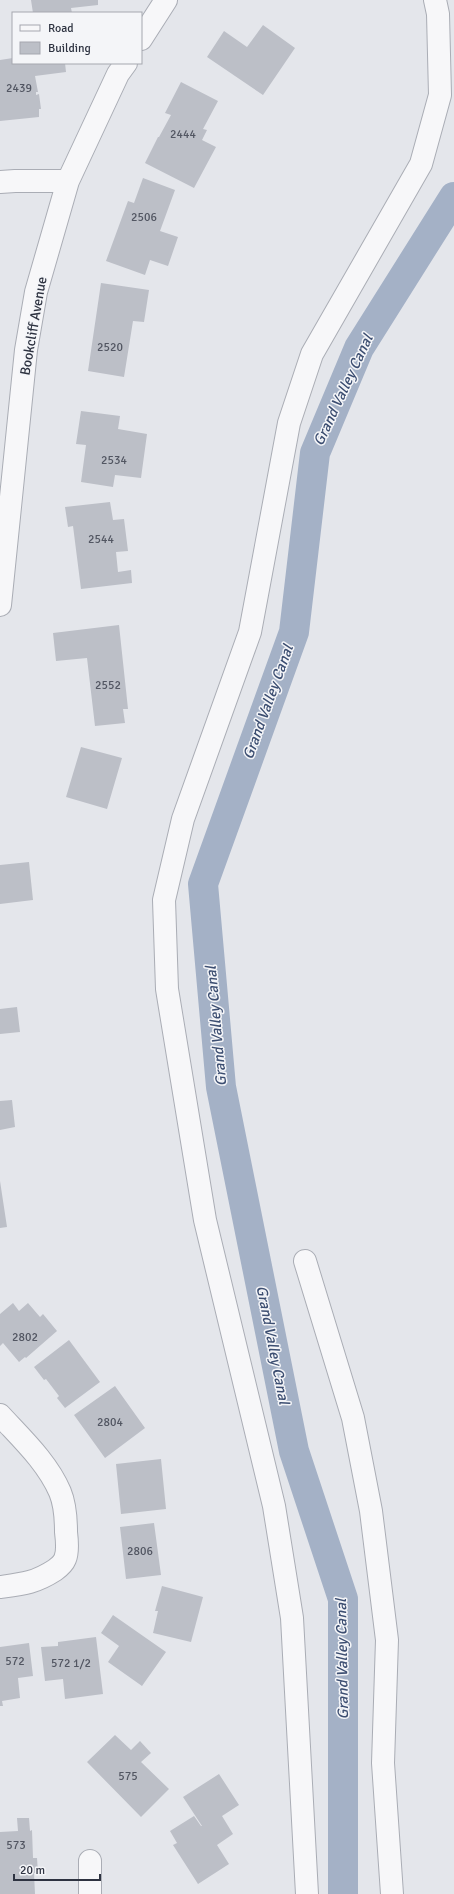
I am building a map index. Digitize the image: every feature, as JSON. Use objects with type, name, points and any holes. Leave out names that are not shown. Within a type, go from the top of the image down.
[{"type":"street","points":[[142,37],[166,0]]},
{"type":"street","points":[[307,1894],[292,1618],[274,1506],[205,1220],[167,989],[164,900],[183,819],[250,632],[289,423],[312,354],[420,164],[440,95],[438,14],[436,0]]},
{"type":"street","name":"Bookcliff Avenue","points":[[0,604],[26,350],[36,292],[68,181],[118,74],[125,64]]},
{"type":"street","points":[[0,182],[68,181]]},
{"type":"street","points":[[305,1261],[353,1418],[371,1510],[387,1640],[383,1764],[392,1894]]},
{"type":"street","points":[[0,1415],[37,1455],[50,1474],[61,1493],[66,1517],[66,1559],[61,1566],[42,1579],[26,1584],[0,1587]]},
{"type":"street","points":[[90,1861],[90,1894]]},
{"type":"building","points":[[31,0],[98,0],[98,5],[71,8],[72,12],[33,12]]},
{"type":"building","points":[[263,25],[295,48],[263,95],[207,57],[224,31],[247,47]]},
{"type":"building","points":[[12,58],[12,64],[65,64],[66,72],[35,76],[38,92],[36,92],[36,95],[39,94],[41,109],[39,109],[39,117],[0,121],[0,60]]},
{"type":"building","points":[[181,82],[218,101],[203,129],[207,130],[202,140],[216,147],[194,188],[145,163],[171,115],[165,113]]},
{"type":"building","points":[[143,178],[175,190],[160,231],[178,237],[168,266],[150,260],[145,275],[106,261],[128,201],[134,203]]},
{"type":"building","points":[[101,283],[149,290],[144,322],[133,321],[124,377],[88,371]]},
{"type":"building","points":[[81,411],[120,416],[118,429],[147,434],[141,478],[115,475],[113,487],[81,482],[86,445],[76,444]]},
{"type":"building","points":[[110,502],[113,520],[124,519],[128,551],[116,552],[118,572],[131,570],[132,583],[81,589],[73,526],[68,527],[65,507]]},
{"type":"building","points":[[119,625],[128,709],[123,709],[125,723],[95,726],[87,658],[56,661],[53,633]]},
{"type":"building","points":[[81,747],[122,758],[107,809],[66,797]]},
{"type":"building","points":[[29,862],[33,900],[0,904],[0,865]]},
{"type":"building","points":[[17,1007],[20,1032],[0,1034],[0,1009]]},
{"type":"building","points":[[12,1100],[15,1127],[0,1130],[0,1101]]},
{"type":"building","points":[[0,1181],[7,1227],[0,1228]]},
{"type":"building","points":[[13,1303],[19,1311],[28,1303],[40,1317],[43,1314],[57,1331],[26,1358],[25,1357],[19,1362],[3,1343],[0,1346],[0,1314]]},
{"type":"building","points":[[69,1340],[100,1382],[65,1408],[57,1398],[59,1396],[46,1379],[44,1380],[34,1367]]},
{"type":"building","points":[[115,1386],[145,1428],[105,1458],[74,1415]]},
{"type":"building","points":[[161,1459],[166,1509],[121,1514],[116,1464]]},
{"type":"building","points":[[154,1523],[161,1575],[126,1579],[120,1527]]},
{"type":"building","points":[[162,1586],[203,1597],[191,1642],[153,1633],[158,1611],[155,1611]]},
{"type":"building","points":[[113,1615],[166,1652],[142,1686],[108,1662],[119,1646],[101,1633]]},
{"type":"building","points":[[96,1637],[103,1694],[65,1699],[63,1679],[45,1681],[41,1647],[58,1646],[58,1642]]},
{"type":"building","points":[[29,1643],[33,1676],[18,1678],[20,1698],[2,1701],[3,1706],[0,1706],[0,1647]]},
{"type":"building","points":[[115,1735],[131,1750],[140,1741],[151,1753],[141,1762],[169,1789],[141,1817],[87,1762]]},
{"type":"building","points":[[219,1774],[239,1805],[222,1816],[233,1834],[217,1845],[229,1864],[198,1884],[173,1845],[177,1843],[170,1831],[194,1816],[202,1826],[183,1797]]},
{"type":"building","points":[[17,1818],[29,1818],[30,1831],[32,1830],[33,1858],[37,1858],[38,1873],[34,1873],[35,1894],[0,1894],[0,1832],[18,1831]]},
{"type":"waterway","name":"Grand Valley Canal","points":[[343,1894],[343,1599],[294,1451],[221,1087],[203,884],[294,632],[315,453],[359,348],[454,197]]}]
